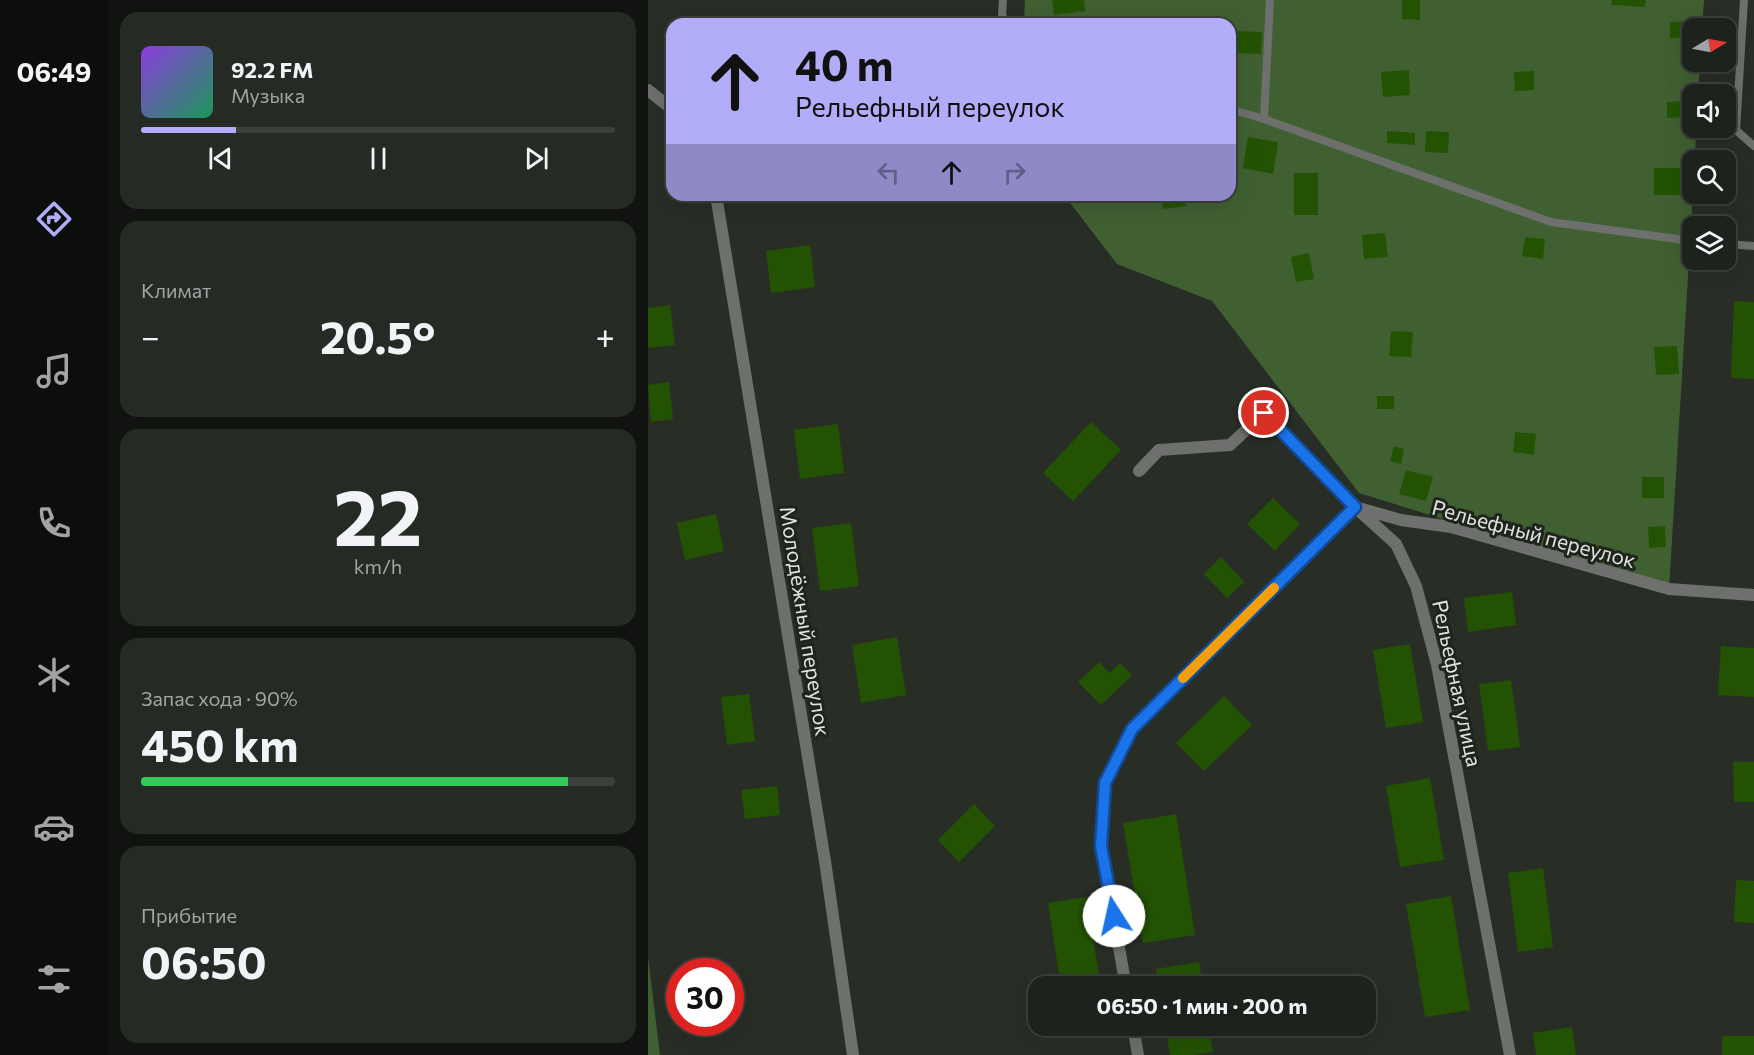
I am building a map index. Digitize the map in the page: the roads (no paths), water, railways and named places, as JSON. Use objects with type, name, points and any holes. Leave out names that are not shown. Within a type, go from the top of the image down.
[{"type":"street","points":[[648,90],[666,104]]},
{"type":"street","name":"Молодёжный переулок","points":[[717,201],[825,861],[853,1055]]},
{"type":"street","name":"Рельефная улица","points":[[1139,471],[1159,450],[1230,445],[1264,413],[1355,507],[1396,544],[1416,586],[1437,665],[1510,1055]]},
{"type":"street","points":[[1124,976],[1101,846],[1105,783],[1132,729],[1355,507]]},
{"type":"street","name":"Рельефный переулок","points":[[1355,507],[1401,520],[1451,527],[1670,589],[1754,595]]},
{"type":"street","points":[[1135,1036],[1138,1055]]},
{"type":"lane","points":[[1003,0],[1003,18]]},
{"type":"lane","points":[[1264,119],[1270,0]]},
{"type":"lane","points":[[1744,0],[1736,130],[1754,146]]},
{"type":"lane","points":[[1236,111],[1551,222],[1682,240]]},
{"type":"lane","points":[[1736,245],[1754,246]]}]
